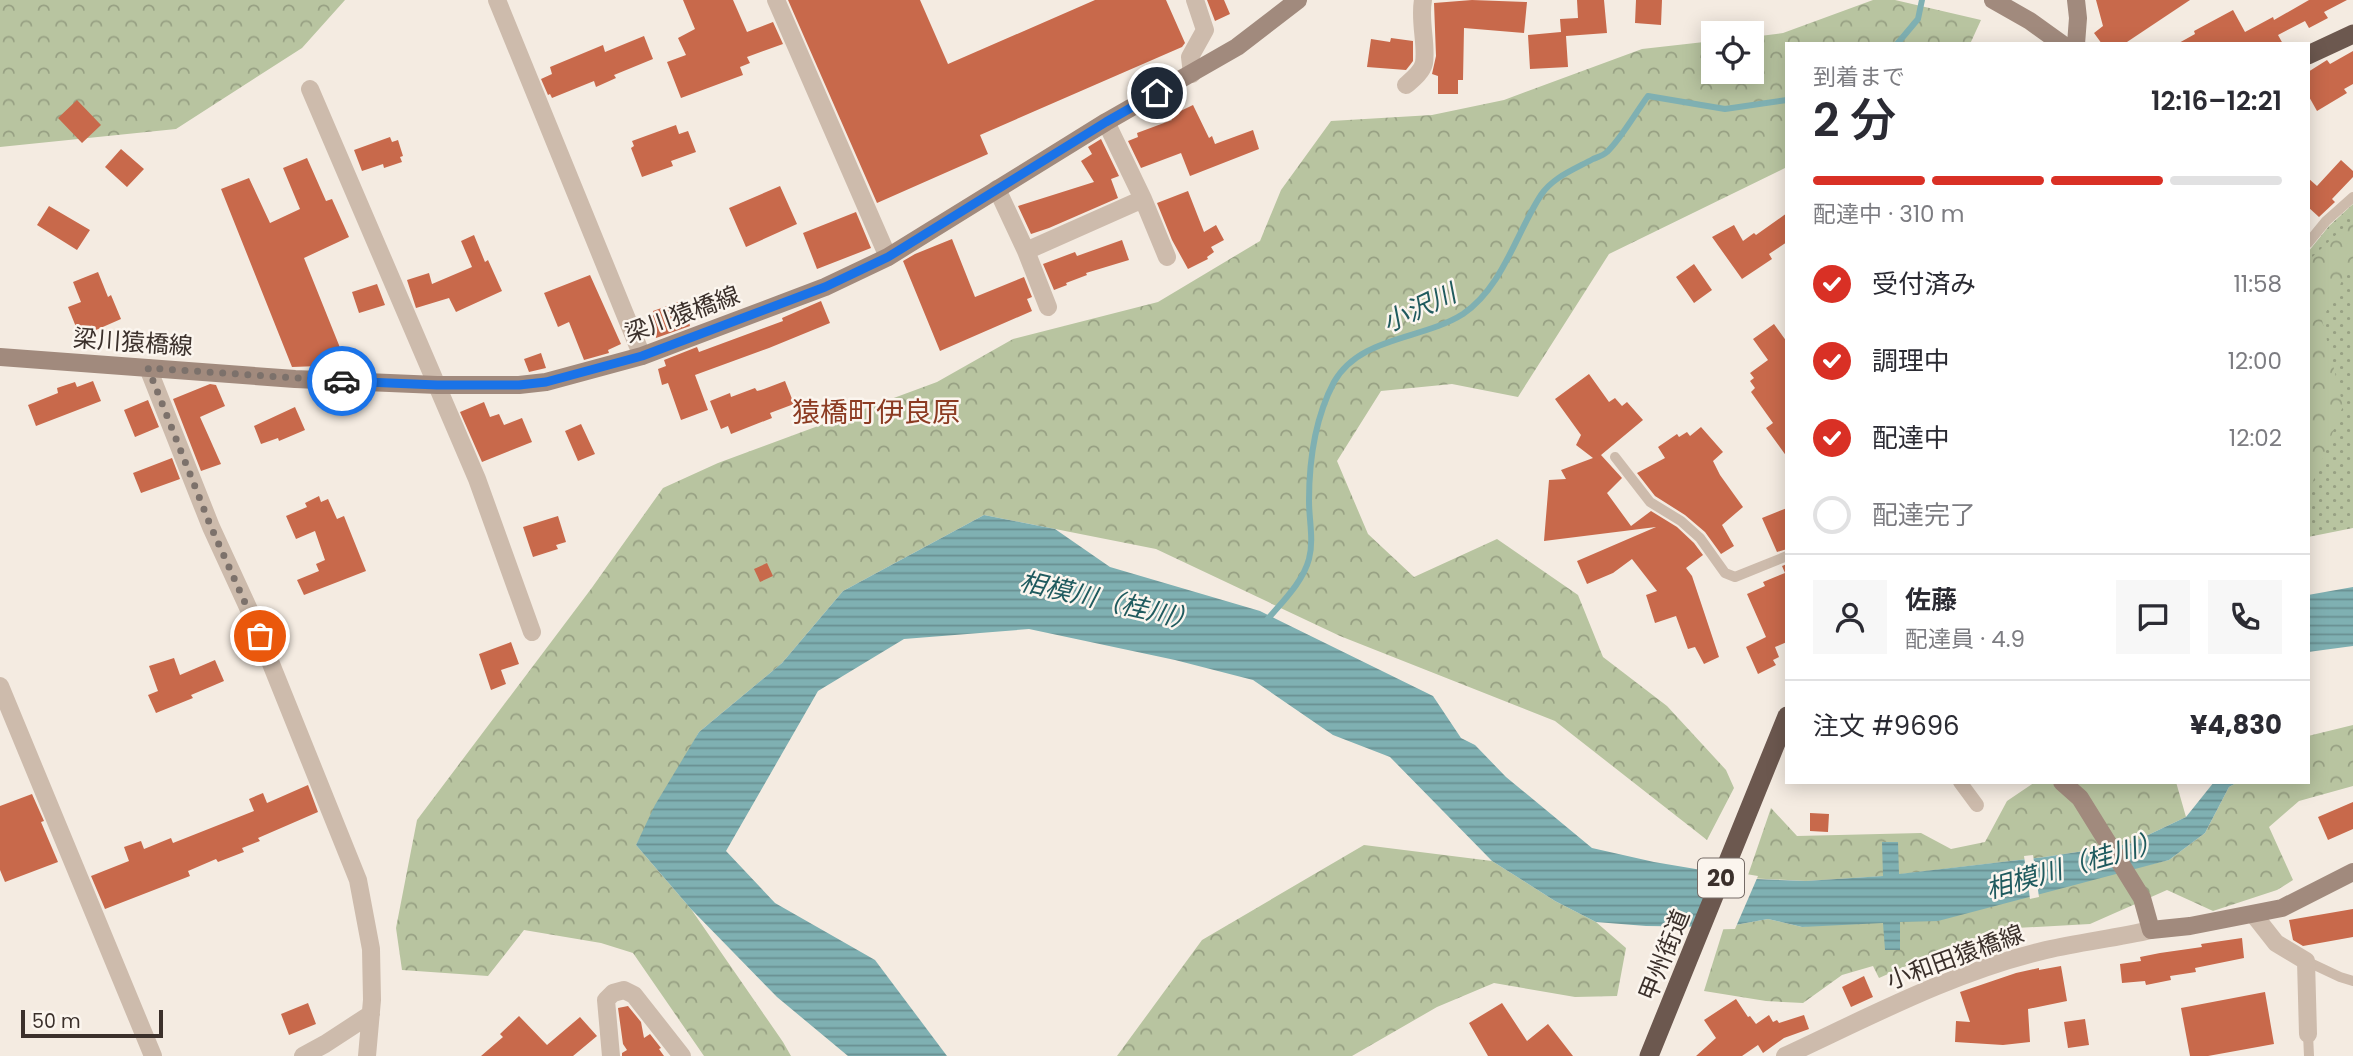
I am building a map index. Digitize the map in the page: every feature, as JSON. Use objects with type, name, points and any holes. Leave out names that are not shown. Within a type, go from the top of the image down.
[{"type":"highway","points":[[2310,54],[2353,34]]},
{"type":"highway","name":"甲州街道","points":[[1649,1056],[1785,721]]},
{"type":"main road","name":"梁川猿橋線","points":[[0,357],[437,385],[519,385],[546,382],[642,356],[825,287],[888,257],[1106,122],[1237,47],[1298,0]]},
{"type":"main road","points":[[1993,0],[2059,42]]},
{"type":"main road","points":[[2076,0],[2076,42]]},
{"type":"main road","points":[[2064,784],[2080,798],[2142,898],[2151,930]]},
{"type":"main road","name":"小和田猿橋線","points":[[2151,930],[2254,915],[2282,908],[2353,872]]},
{"type":"street","points":[[497,0],[642,356]]},
{"type":"street","points":[[776,0],[888,257]]},
{"type":"street","points":[[1192,74],[1190,57],[1205,30],[1195,0]]},
{"type":"street","points":[[1406,85],[1424,64],[1421,20],[1423,0]]},
{"type":"street","points":[[310,89],[477,478],[532,632]]},
{"type":"street","points":[[1106,122],[1167,257]]},
{"type":"street","points":[[997,189],[1048,307]]},
{"type":"street","points":[[1026,251],[1143,199]]},
{"type":"street","points":[[148,368],[358,880],[371,949],[371,1014],[367,1056]]},
{"type":"street","points":[[0,686],[153,1056]]},
{"type":"street","points":[[1962,784],[1978,806]]},
{"type":"street","points":[[2254,915],[2276,943],[2306,961],[2308,1034]]},
{"type":"street","name":"小和田猿橋線","points":[[1785,1056],[1904,1001],[1992,966],[2046,950],[2151,930]]},
{"type":"street","points":[[610,1056],[606,1000],[612,993],[624,990],[634,995],[682,1056]]},
{"type":"street","points":[[303,1056],[371,1014]]},
{"type":"street","points":[[596,1056],[603,1050],[610,1056]]},
{"type":"lane","points":[[2310,241],[2326,221],[2353,197]]},
{"type":"lane","points":[[1615,457],[1650,502],[1681,521],[1700,538],[1725,573],[1735,577],[1785,557]]},
{"type":"lane","points":[[2306,961],[2353,981]]},
{"type":"lane","points":[[2308,1034],[2309,1056]]},
{"type":"green space","points":[[0,0],[345,0],[302,48],[176,129],[0,147]]},
{"type":"green space","points":[[1873,0],[1895,0],[1981,20],[1971,42],[1785,42],[1785,168],[1609,254],[1518,397],[1452,384],[1381,391],[1337,461],[1368,534],[1414,577],[1497,539],[1578,595],[1603,657],[1667,706],[1726,770],[1734,788],[1707,840],[1555,721],[1340,636],[1156,549],[984,515],[843,591],[782,663],[699,732],[636,845],[691,909],[791,1056],[704,1056],[633,953],[601,943],[524,930],[488,976],[402,970],[396,928],[417,820],[591,589],[663,488],[718,463],[937,382],[1013,339],[1158,302],[1260,241],[1281,190],[1331,121],[1432,115],[1504,100],[1642,49],[1701,42],[1701,84],[1764,84],[1764,35],[1783,33]]},
{"type":"green space","points":[[2353,204],[2353,528],[2310,537],[2310,250],[2329,226]]},
{"type":"green space","points":[[2353,219],[2353,268],[2345,275],[2322,320],[2343,406],[2310,486],[2310,259]]},
{"type":"green space","points":[[2353,725],[2353,786],[2299,801],[2269,827],[2293,880],[2277,890],[2213,911],[2167,890],[2090,924],[1998,929],[1879,978],[1873,966],[1842,975],[1803,1003],[1766,1001],[1704,991],[1724,927],[1768,919],[1802,927],[2108,874],[2169,860],[2205,833],[2229,787],[2234,784],[2310,784],[2310,736]]},
{"type":"green space","points":[[2032,784],[2177,784],[2186,817],[2129,844],[2045,857],[1885,876],[1806,881],[1747,878],[1771,808],[1797,836],[1921,833],[1951,849],[1985,842],[2007,801]]},
{"type":"green space","points":[[1364,845],[1492,861],[1555,901],[1596,922],[1626,948],[1617,996],[1575,997],[1494,983],[1437,1007],[1352,1056],[1117,1056],[1202,940]]},
{"type":"water","name":"相模川（桂川）","points":[[984,515],[1055,529],[1110,567],[1260,611],[1433,696],[1461,738],[1475,745],[1506,777],[1592,848],[1654,862],[1755,879],[1806,881],[1883,876],[1882,842],[1898,842],[1899,874],[2129,844],[2186,817],[2212,784],[2234,784],[2229,787],[2205,833],[2169,860],[1938,921],[1900,922],[1900,950],[1885,950],[1883,923],[1802,927],[1768,919],[1724,927],[1596,922],[1555,901],[1492,861],[1390,757],[1333,735],[1253,680],[1175,660],[1029,629],[904,639],[818,691],[726,851],[775,903],[875,960],[947,1056],[848,1056],[777,997],[691,909],[636,845],[655,805],[699,732],[782,663],[843,591]]},
{"type":"water","points":[[2353,587],[2353,646],[2310,652],[2310,595]]},
{"type":"pier","points":[[2033,855],[2039,897],[2030,899],[2024,856]]},
{"type":"pier","points":[[1716,869],[1758,876],[1735,929],[1692,930]]},
{"type":"building","points":[[683,0],[733,0],[747,32],[773,22],[783,44],[747,57],[750,63],[740,67],[743,75],[681,98],[667,62],[686,55],[678,38],[695,29]]},
{"type":"building","points":[[788,0],[920,0],[948,64],[1095,0],[1166,0],[1185,43],[1182,47],[980,135],[988,154],[877,203]]},
{"type":"building","points":[[1207,0],[1224,0],[1230,14],[1215,21]]},
{"type":"building","points":[[1472,0],[1527,2],[1524,33],[1464,28],[1463,80],[1458,80],[1458,94],[1438,94],[1438,76],[1432,74],[1436,56],[1434,3]]},
{"type":"building","points":[[1577,0],[1604,0],[1607,33],[1566,36],[1568,67],[1530,69],[1528,35],[1561,32],[1560,19],[1578,18]]},
{"type":"building","points":[[1636,0],[1662,0],[1661,25],[1635,23]]},
{"type":"building","points":[[2096,0],[2190,0],[2127,42],[2101,42],[2094,33],[2103,26]]},
{"type":"building","points":[[2309,0],[2347,0],[2324,12],[2328,18],[2309,28],[2305,21],[2278,35],[2282,42],[2181,42],[2195,34],[2194,31],[2233,10],[2245,32],[2273,17],[2274,20]]},
{"type":"building","points":[[644,36],[653,59],[614,75],[616,78],[596,87],[594,81],[552,98],[548,95],[541,79],[552,74],[550,67],[603,45],[605,52]]},
{"type":"building","points":[[1391,38],[1413,41],[1413,61],[1406,70],[1367,67],[1371,39],[1390,42]]},
{"type":"building","points":[[2353,51],[2353,84],[2344,89],[2347,93],[2317,111],[2310,99],[2310,71],[2327,60],[2330,64]]},
{"type":"building","points":[[77,100],[101,125],[82,143],[58,118]]},
{"type":"building","points":[[1193,105],[1209,138],[1212,136],[1215,144],[1253,130],[1259,149],[1190,176],[1181,153],[1141,168],[1128,141],[1138,137],[1137,133],[1172,120],[1170,116]]},
{"type":"building","points":[[676,125],[679,134],[688,131],[696,152],[671,161],[673,166],[642,177],[631,148],[634,146],[632,141]]},
{"type":"building","points":[[390,137],[392,142],[398,140],[402,162],[384,168],[383,164],[362,171],[354,150]]},
{"type":"building","points":[[1101,139],[1119,176],[1111,179],[1118,198],[1031,234],[1018,206],[1094,182],[1081,161],[1092,154],[1088,147]]},
{"type":"building","points":[[121,149],[144,169],[127,187],[105,167]]},
{"type":"building","points":[[307,158],[326,201],[332,199],[349,237],[304,258],[347,365],[292,367],[221,189],[249,178],[270,223],[300,209],[283,168]]},
{"type":"building","points":[[2341,160],[2353,171],[2353,177],[2332,199],[2335,202],[2319,217],[2310,209],[2310,180],[2317,186]]},
{"type":"building","points":[[780,186],[797,224],[746,247],[729,208]]},
{"type":"building","points":[[1188,191],[1204,232],[1216,225],[1224,240],[1211,247],[1214,252],[1208,259],[1188,269],[1172,240],[1157,203]]},
{"type":"building","points":[[49,206],[90,230],[77,250],[37,225]]},
{"type":"building","points":[[856,212],[871,248],[817,269],[803,233]]},
{"type":"building","points":[[1785,214],[1785,243],[1769,254],[1772,259],[1742,279],[1712,237],[1734,225],[1743,241],[1754,233],[1756,235]]},
{"type":"building","points":[[474,235],[485,262],[488,260],[502,291],[456,312],[449,298],[416,308],[407,280],[429,273],[432,284],[472,267],[461,241]]},
{"type":"building","points":[[952,239],[975,297],[1024,277],[1032,297],[1027,299],[1032,311],[940,351],[903,261]]},
{"type":"building","points":[[1122,240],[1129,260],[1086,273],[1087,275],[1054,290],[1043,264],[1075,252],[1077,256]]},
{"type":"building","points":[[1694,264],[1712,290],[1694,303],[1676,277]]},
{"type":"building","points":[[98,272],[121,319],[80,337],[68,307],[81,302],[73,282]]},
{"type":"building","points":[[590,275],[621,344],[608,350],[609,353],[584,360],[569,322],[558,327],[544,293]]},
{"type":"building","points":[[377,284],[385,305],[359,313],[352,292]]},
{"type":"building","points":[[684,300],[690,326],[656,338],[649,317],[654,315],[653,311]]},
{"type":"building","points":[[821,301],[830,323],[695,375],[708,410],[681,420],[668,383],[662,385],[658,369],[666,366],[664,360],[697,347],[699,352],[783,321],[782,318]]},
{"type":"building","points":[[1774,324],[1785,339],[1785,454],[1766,428],[1773,423],[1751,392],[1755,388],[1750,381],[1754,378],[1750,373],[1768,360],[1753,339]]},
{"type":"building","points":[[541,353],[546,368],[529,372],[524,359]]},
{"type":"building","points":[[1589,374],[1609,402],[1615,398],[1622,406],[1627,402],[1643,420],[1601,455],[1622,478],[1607,493],[1631,526],[1651,511],[1677,527],[1703,555],[1686,568],[1692,576],[1719,657],[1704,664],[1695,647],[1688,649],[1676,616],[1655,623],[1646,595],[1657,591],[1632,559],[1613,573],[1587,584],[1577,561],[1656,527],[1544,541],[1549,480],[1566,479],[1561,470],[1593,458],[1576,445],[1581,435],[1555,399]]},
{"type":"building","points":[[93,381],[101,401],[36,426],[28,405],[58,393],[57,388],[75,382],[77,387]]},
{"type":"building","points":[[785,381],[794,404],[770,413],[772,418],[731,434],[728,426],[721,429],[710,401],[730,393],[731,397]]},
{"type":"building","points":[[210,384],[216,385],[225,406],[200,417],[221,464],[201,471],[173,399]]},
{"type":"building","points":[[148,400],[159,427],[135,437],[124,410]]},
{"type":"building","points":[[484,402],[490,417],[499,414],[504,425],[522,418],[532,442],[482,462],[460,412]]},
{"type":"building","points":[[295,407],[305,430],[279,441],[278,438],[261,444],[254,426]]},
{"type":"building","points":[[581,424],[595,454],[578,461],[565,431]]},
{"type":"building","points":[[1701,427],[1723,452],[1713,461],[1743,507],[1722,525],[1734,546],[1721,554],[1705,532],[1685,515],[1655,496],[1637,473],[1665,458],[1658,447],[1677,434],[1679,437],[1687,432],[1690,436]]},
{"type":"building","points":[[172,458],[180,479],[141,493],[133,473]]},
{"type":"building","points":[[319,496],[321,502],[328,499],[337,519],[344,516],[366,571],[304,595],[297,580],[319,571],[316,564],[325,560],[315,531],[296,539],[286,516],[307,507],[305,503]]},
{"type":"building","points":[[1785,509],[1785,550],[1777,552],[1762,518]]},
{"type":"building","points":[[558,516],[566,542],[556,545],[558,549],[533,557],[523,527]]},
{"type":"building","points":[[767,563],[773,576],[760,582],[754,569]]},
{"type":"building","points":[[1785,573],[1785,643],[1775,647],[1779,657],[1773,660],[1776,665],[1758,674],[1746,647],[1766,637],[1747,594],[1765,586],[1763,582]]},
{"type":"building","points":[[511,642],[519,664],[501,670],[506,684],[491,690],[479,654]]},
{"type":"building","points":[[174,658],[180,675],[215,660],[224,681],[191,695],[193,698],[156,713],[148,695],[158,691],[149,666]]},
{"type":"building","points":[[308,785],[318,812],[258,838],[260,841],[242,848],[244,852],[218,862],[216,859],[188,871],[190,876],[105,909],[91,876],[129,861],[124,847],[141,841],[144,849],[171,838],[173,843],[254,811],[249,799],[263,793],[267,803]]},
{"type":"building","points":[[32,794],[58,862],[5,882],[0,870],[0,806]]},
{"type":"building","points":[[2353,802],[2353,829],[2328,840],[2318,817]]},
{"type":"building","points":[[1810,813],[1829,814],[1828,832],[1810,831]]},
{"type":"building","points":[[2353,909],[2353,937],[2303,946],[2293,940],[2289,920]]},
{"type":"building","points":[[2242,938],[2244,958],[2195,968],[2196,972],[2170,976],[2171,980],[2146,985],[2145,981],[2122,983],[2120,964],[2141,961],[2140,957],[2202,947],[2201,944]]},
{"type":"building","points":[[2061,966],[2067,1001],[2028,1009],[2030,1042],[2003,1045],[1955,1042],[1956,1021],[1970,1022],[1960,992],[2016,973]]},
{"type":"building","points":[[1864,976],[1873,997],[1851,1007],[1842,987]]},
{"type":"building","points":[[2265,992],[2274,1044],[2208,1056],[2190,1056],[2181,1008]]},
{"type":"building","points":[[1736,999],[1756,1024],[1769,1015],[1773,1022],[1777,1020],[1779,1023],[1804,1015],[1809,1029],[1784,1038],[1763,1053],[1758,1045],[1742,1056],[1696,1056],[1716,1038],[1704,1020]]},
{"type":"building","points":[[308,1003],[316,1024],[289,1035],[281,1014]]},
{"type":"building","points":[[1502,1003],[1527,1041],[1548,1024],[1573,1056],[1488,1056],[1469,1023]]},
{"type":"building","points":[[628,1006],[641,1022],[644,1038],[650,1034],[664,1056],[622,1056],[627,1050],[623,1044],[618,1008]]},
{"type":"building","points":[[519,1016],[547,1045],[580,1017],[597,1036],[573,1056],[481,1056],[503,1037],[500,1034]]},
{"type":"building","points":[[2085,1019],[2089,1045],[2068,1048],[2064,1022]]},
{"type":"waterway","name":"小沢川","points":[[1899,42],[1918,19],[1922,0]]},
{"type":"waterway","name":"小沢川","points":[[1267,620],[1297,584],[1309,559],[1309,486],[1314,440],[1327,396],[1345,367],[1375,347],[1447,322],[1477,303],[1499,275],[1541,195],[1565,174],[1607,152],[1648,96],[1725,109],[1785,100]]},
{"type":"way so far","points":[[260,636],[211,527],[148,368],[342,381]]},
{"type":"district","name":"猿橋町伊良原","points":[[876,412]]},
{"type":"route","points":[[342,381],[519,385],[546,382],[642,356],[825,287],[888,257],[1157,93]]}]
